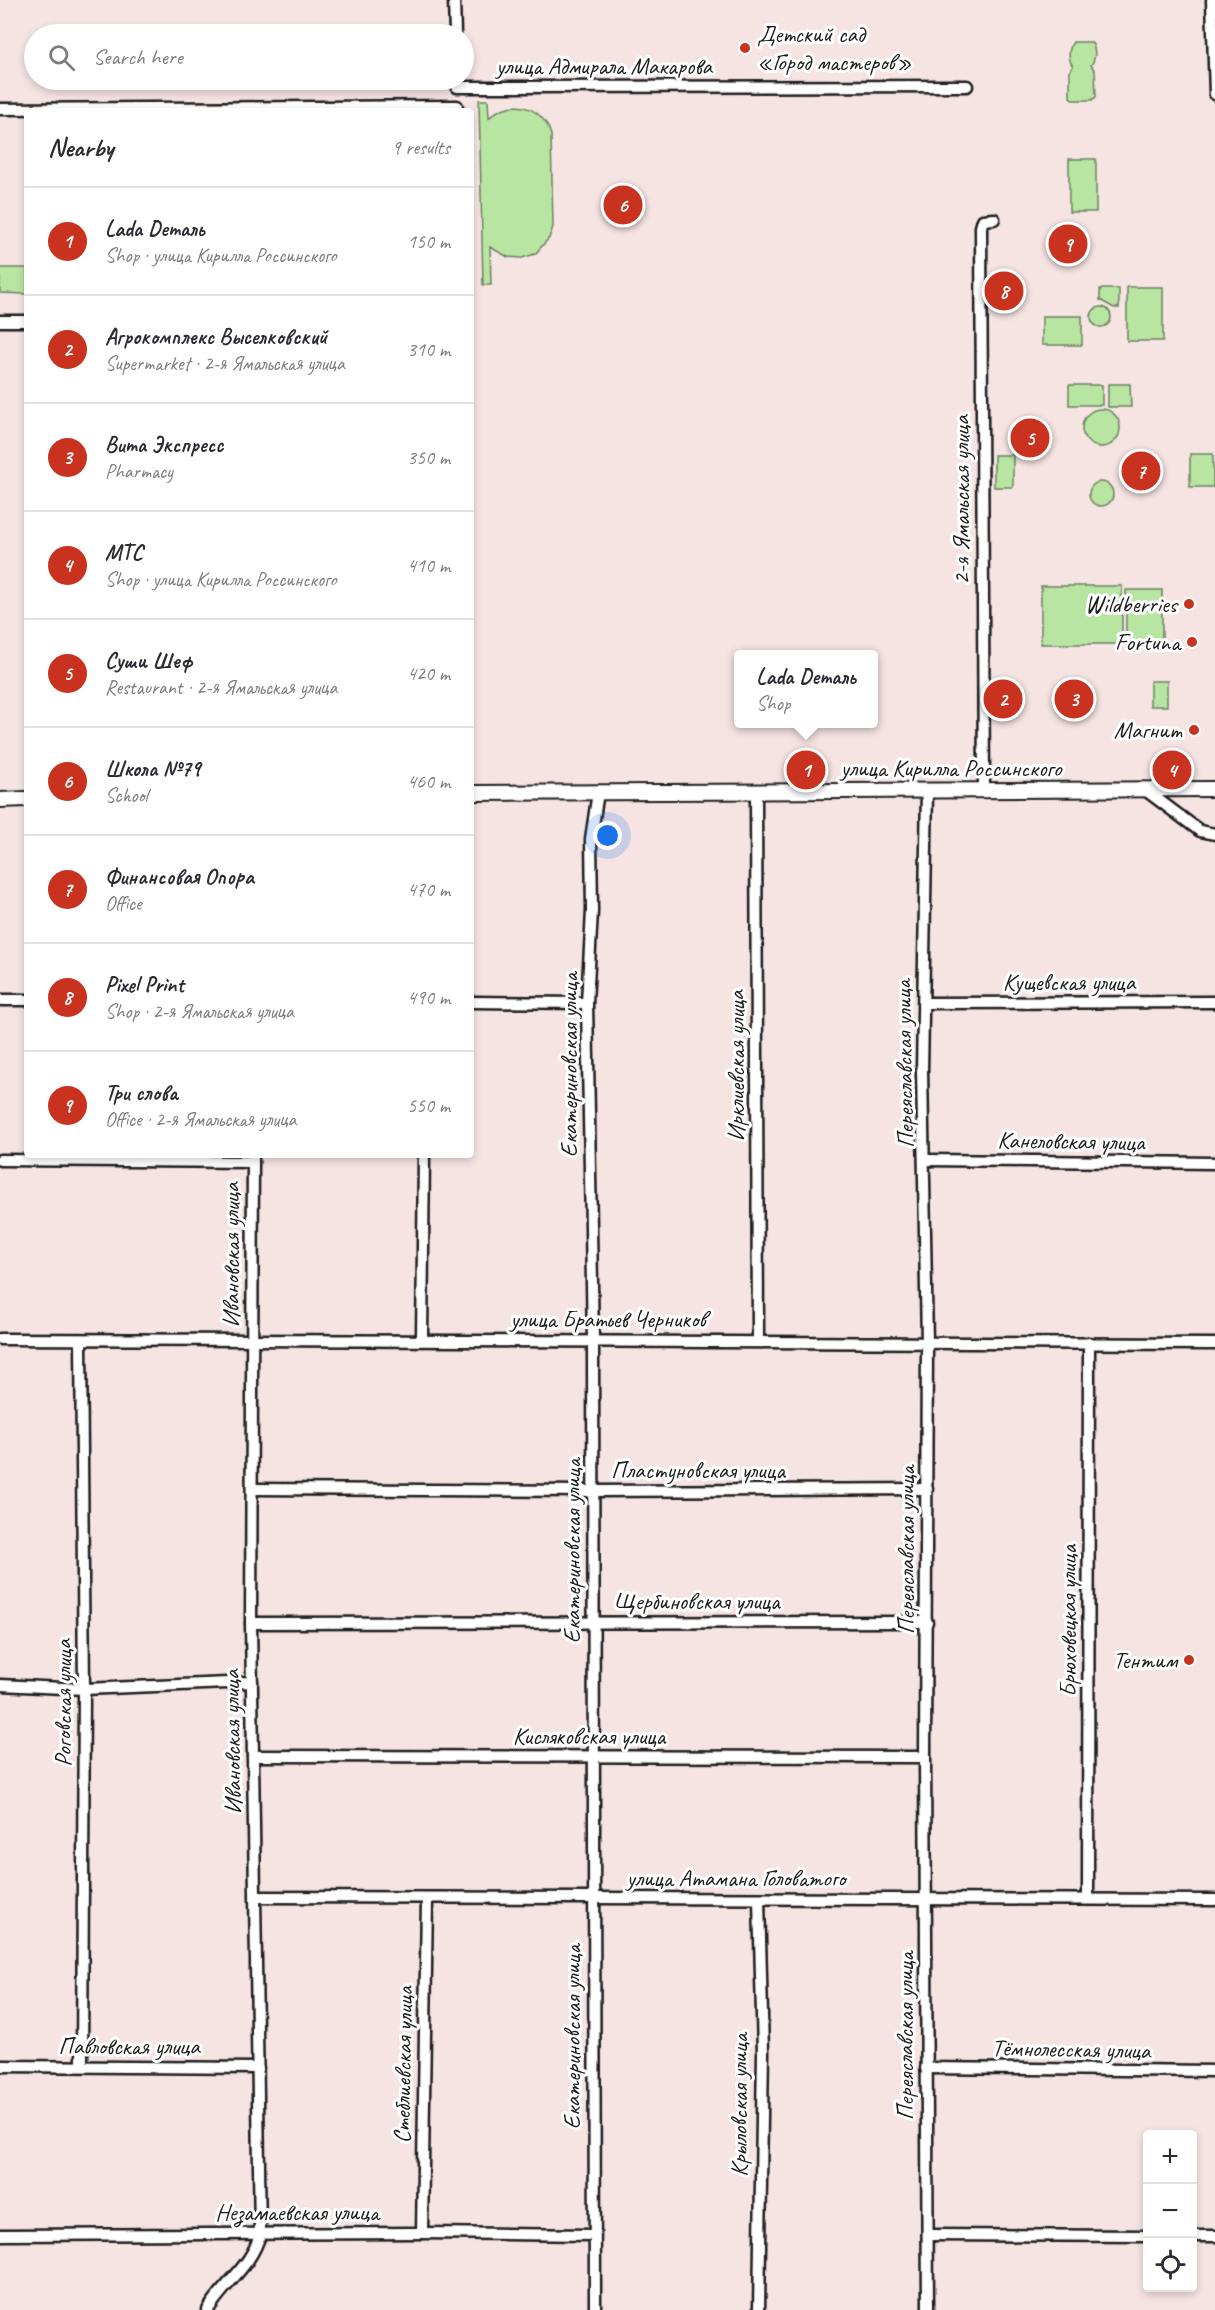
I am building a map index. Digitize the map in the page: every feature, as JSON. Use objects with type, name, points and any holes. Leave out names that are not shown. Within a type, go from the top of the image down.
[{"type":"main road","name":"улица Кирилла Россинского","points":[[474,793],[1215,789]]},
{"type":"main road","points":[[0,800],[24,799]]},
{"type":"street","points":[[454,0],[455,24]]},
{"type":"street","points":[[1212,0],[1215,94]]},
{"type":"street","name":"улица Адмирала Макарова","points":[[474,83],[967,86]]},
{"type":"street","points":[[152,108],[457,106]]},
{"type":"street","points":[[0,109],[24,109]]},
{"type":"street","name":"2-я Ямальская улица","points":[[984,790],[981,227],[983,220],[994,219]]},
{"type":"street","points":[[0,321],[24,321]]},
{"type":"street","points":[[1144,789],[1188,824],[1200,831],[1215,834]]},
{"type":"street","name":"Переяславская улица","points":[[927,790],[922,1071],[926,1160],[927,1343],[925,1756],[928,2310]]},
{"type":"street","name":"Ирклиевская улица","points":[[756,791],[758,1341]]},
{"type":"street","name":"Екатериновская улица","points":[[595,2310],[592,1899],[593,1340],[587,1003],[592,911],[591,839],[598,792]]},
{"type":"street","points":[[0,1000],[24,1000]]},
{"type":"street","points":[[474,1002],[587,1003]]},
{"type":"street","name":"Кущевская улица","points":[[923,1004],[1215,1002]]},
{"type":"street","points":[[0,1160],[253,1158]]},
{"type":"street","name":"Ивановская улица","points":[[208,2310],[216,2297],[249,2261],[260,2234],[257,1897],[251,1623],[253,1158]]},
{"type":"street","points":[[422,1339],[424,1158]]},
{"type":"street","name":"Канеловская улица","points":[[926,1160],[1215,1163]]},
{"type":"street","name":"улица Братьев Черников","points":[[0,1339],[1215,1344]]},
{"type":"street","name":"Роговская улица","points":[[81,1341],[84,1689],[82,2066]]},
{"type":"street","name":"Брюховецкая улица","points":[[1089,1343],[1089,1899]]},
{"type":"street","name":"Пластуновская улица","points":[[253,1489],[593,1491],[927,1489]]},
{"type":"street","name":"Щербиновская улица","points":[[251,1623],[927,1622]]},
{"type":"street","points":[[0,1685],[84,1689],[252,1682]]},
{"type":"street","name":"Кисляковская улица","points":[[253,1756],[592,1758],[925,1756]]},
{"type":"street","name":"улица Атамана Головатого","points":[[257,1897],[1215,1900]]},
{"type":"street","name":"Стеблиевская улица","points":[[422,2232],[427,1899]]},
{"type":"street","name":"Крыловская улица","points":[[759,1900],[759,1976],[763,2052],[759,2310]]},
{"type":"street","name":"Павловская улица","points":[[0,2066],[258,2068]]},
{"type":"street","name":"Тёмнолесская улица","points":[[926,2068],[1215,2071]]},
{"type":"street","name":"Незамаевская улица","points":[[0,2235],[422,2232],[594,2235]]},
{"type":"street","points":[[928,2235],[1143,2236]]},
{"type":"street","points":[[1197,2236],[1215,2236]]},
{"type":"green space","points":[[1073,42],[1091,42],[1095,50],[1095,57],[1091,65],[1095,71],[1096,97],[1092,100],[1074,100],[1070,97],[1070,71],[1073,66],[1069,54]]},
{"type":"green space","points":[[479,100],[488,100],[489,118],[497,111],[506,108],[525,107],[541,117],[551,135],[553,227],[549,238],[535,254],[522,258],[508,257],[490,247],[491,285],[483,285]]},
{"type":"green space","points":[[1069,159],[1096,159],[1096,212],[1069,212]]},
{"type":"green space","points":[[0,268],[24,268],[24,294],[0,293]]},
{"type":"green space","points":[[1127,287],[1163,287],[1163,341],[1127,341]]},
{"type":"green space","points":[[1100,289],[1119,289],[1119,308],[1114,308],[1100,300]]},
{"type":"green space","points":[[1101,307],[1108,310],[1111,317],[1108,324],[1101,327],[1094,324],[1091,317],[1094,310]]},
{"type":"green space","points":[[1042,316],[1082,316],[1082,345],[1042,345]]},
{"type":"green space","points":[[1108,384],[1130,384],[1131,407],[1108,407]]},
{"type":"green space","points":[[1069,385],[1102,385],[1102,405],[1069,405]]},
{"type":"green space","points":[[1101,409],[1115,414],[1120,428],[1115,442],[1101,447],[1087,442],[1082,428],[1087,414]]},
{"type":"green space","points":[[1190,454],[1213,454],[1213,487],[1190,487]]},
{"type":"green space","points":[[994,455],[1013,455],[1013,487],[994,487]]},
{"type":"green space","points":[[1101,482],[1110,485],[1113,494],[1110,503],[1101,506],[1092,503],[1089,494],[1092,485]]},
{"type":"green space","points":[[1041,586],[1122,586],[1122,644],[1041,644]]},
{"type":"green space","points":[[1126,590],[1162,590],[1162,644],[1126,644]]},
{"type":"green space","points":[[1150,681],[1167,681],[1167,706],[1150,706]]},
{"type":"place","name":"Детский сад «Город мастеров»","points":[[745,48]]},
{"type":"place","name":"Школа №79","points":[[623,205]]},
{"type":"place","name":"Три слова","points":[[1068,244]]},
{"type":"place","name":"Pixel Print","points":[[1004,291]]},
{"type":"place","name":"Суши Шеф","points":[[1030,438]]},
{"type":"place","name":"Финансовая Опора","points":[[1141,471]]},
{"type":"place","name":"Wildberries","points":[[1189,604]]},
{"type":"place","name":"Fortuna","points":[[1192,642]]},
{"type":"place","name":"Агрокомплекс Выселковский","points":[[1003,699]]},
{"type":"place","name":"Вита Экспресс","points":[[1074,699]]},
{"type":"place","name":"Магнит","points":[[1194,730]]},
{"type":"place","name":"Lada Dеталь","points":[[806,770]]},
{"type":"place","name":"МТС","points":[[1172,770]]},
{"type":"place","name":"Тентим","points":[[1189,1660]]}]
